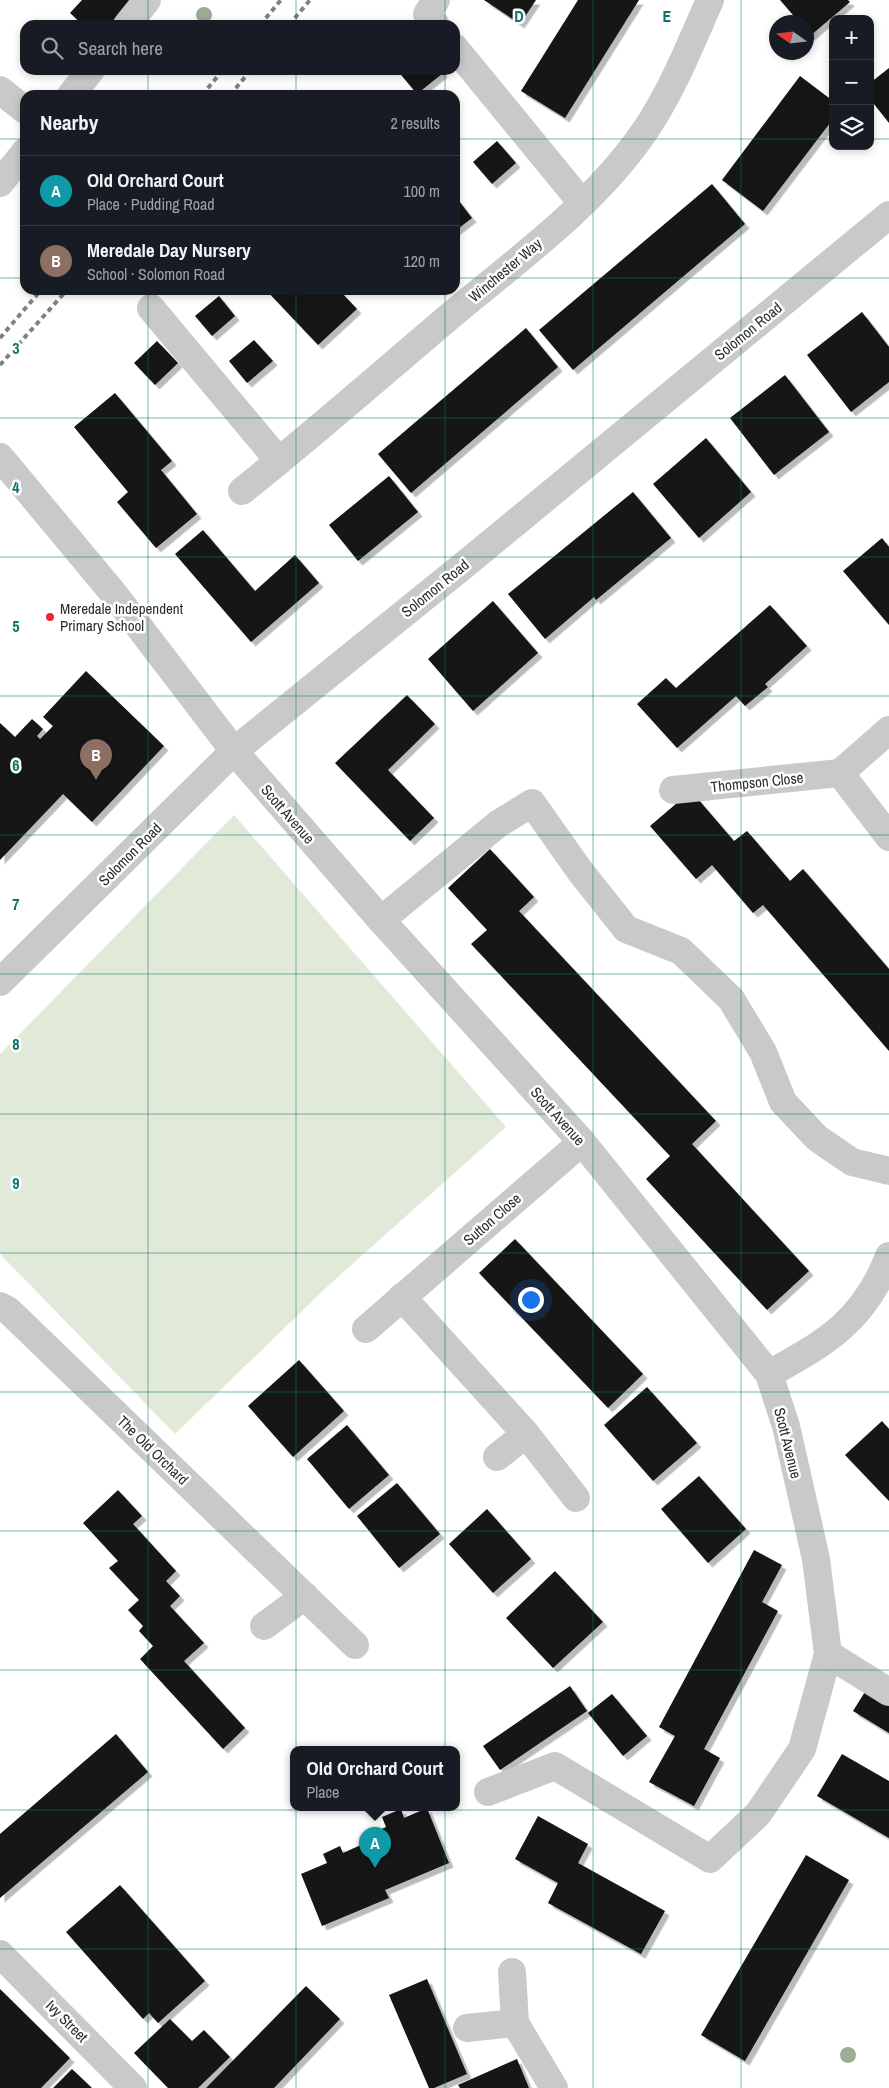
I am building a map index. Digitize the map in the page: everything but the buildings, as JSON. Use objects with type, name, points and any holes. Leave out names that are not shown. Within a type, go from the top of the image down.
[{"type":"street","points":[[131,20],[147,0]]},
{"type":"street","points":[[432,20],[427,14],[436,0]]},
{"type":"street","name":"Winchester Way","points":[[242,491],[537,244],[617,168],[643,134],[688,50],[710,0]]},
{"type":"street","points":[[460,54],[582,203]]},
{"type":"street","points":[[75,90],[87,75]]},
{"type":"street","points":[[0,90],[20,106]]},
{"type":"street","points":[[0,183],[20,158]]},
{"type":"street","name":"Solomon Road","points":[[0,982],[234,751],[476,555],[889,215]]},
{"type":"street","points":[[151,308],[280,461]]},
{"type":"street","name":"Scott Avenue","points":[[0,458],[114,594],[234,751],[381,920],[582,1142],[769,1374],[786,1426],[816,1559],[828,1654],[802,1749],[758,1814],[710,1859],[555,1766],[488,1792]]},
{"type":"street","points":[[889,730],[840,773],[889,837]]},
{"type":"street","name":"Thompson Close","points":[[673,790],[840,773]]},
{"type":"street","points":[[381,920],[498,824],[532,803],[580,871],[626,929],[680,951],[731,999],[763,1052],[783,1102],[816,1138],[852,1162],[889,1171]]},
{"type":"street","name":"Sutton Close","points":[[366,1329],[582,1142]]},
{"type":"street","points":[[769,1374],[817,1348],[844,1325],[864,1304],[880,1280],[889,1256]]},
{"type":"street","points":[[402,1297],[526,1434],[576,1498]]},
{"type":"street","name":"The Old Orchard","points":[[0,1306],[9,1311],[356,1646]]},
{"type":"street","points":[[497,1457],[526,1434]]},
{"type":"street","points":[[264,1626],[304,1596]]},
{"type":"street","points":[[828,1654],[889,1692]]},
{"type":"street","name":"Ivy Street","points":[[0,1954],[133,2088]]},
{"type":"street","points":[[512,1972],[515,2023],[554,2088]]},
{"type":"street","points":[[467,2028],[515,2023]]},
{"type":"green space","points":[[234,815],[506,1127],[330,1284],[175,1434],[0,1254],[0,1054]]},
{"type":"railway","points":[[264,20],[281,0]]},
{"type":"railway","points":[[293,20],[310,0]]},
{"type":"railway","points":[[206,90],[219,75]]},
{"type":"railway","points":[[234,90],[247,75]]},
{"type":"railway","points":[[0,338],[37,295]]},
{"type":"railway","points":[[0,365],[63,295]]},
{"type":"place","name":"Meredale Independent Primary School","points":[[50,617]]},
{"type":"place","name":"Meredale Day Nursery","points":[[96,780]]},
{"type":"place","name":"Old Orchard Court","points":[[375,1868]]}]
